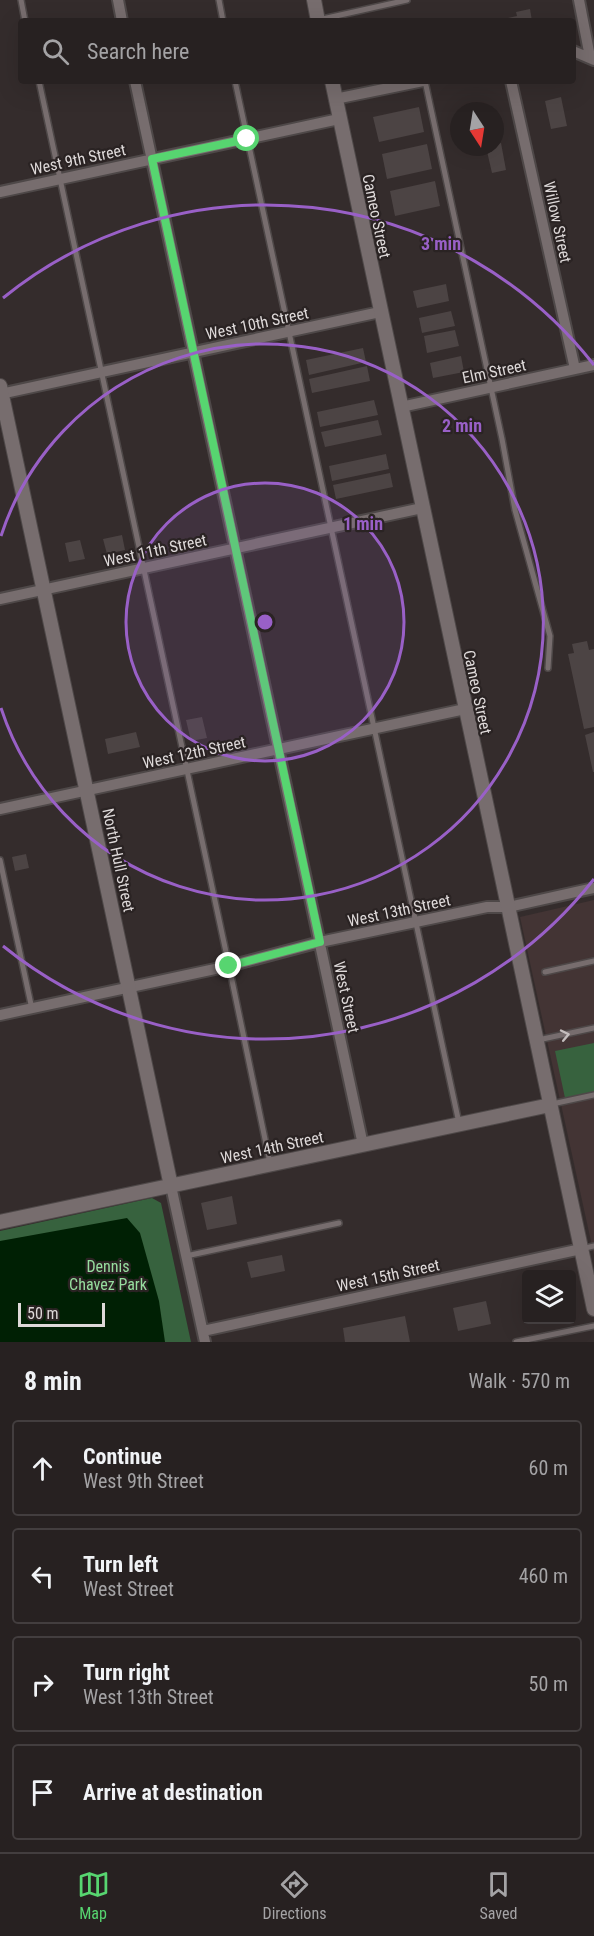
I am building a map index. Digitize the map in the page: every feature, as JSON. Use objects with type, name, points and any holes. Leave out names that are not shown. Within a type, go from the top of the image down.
[{"type":"street","points":[[118,0],[121,18]]},
{"type":"street","points":[[314,0],[318,18]]},
{"type":"street","points":[[579,0],[592,58]]},
{"type":"street","points":[[576,52],[592,58]]},
{"type":"street","name":"West Street","points":[[136,84],[363,1145]]},
{"type":"street","name":"Cameo Street","points":[[332,84],[550,1105],[587,1247],[594,1309]]},
{"type":"street","points":[[335,99],[409,84]]},
{"type":"street","name":"Willow Street","points":[[512,84],[575,369]]},
{"type":"street","name":"West 9th Street","points":[[0,192],[339,119]]},
{"type":"street","name":"West 10th Street","points":[[1,391],[101,372],[380,312]]},
{"type":"street","name":"Elm Street","points":[[400,407],[594,365]]},
{"type":"street","name":"North Hull Street","points":[[1,391],[204,1337]]},
{"type":"street","name":"West 11th Street","points":[[0,599],[422,508]]},
{"type":"street","name":"West 12th Street","points":[[0,809],[465,709]]},
{"type":"street","name":"West 13th Street","points":[[0,1015],[229,966],[320,942],[487,907],[507,907],[594,888]]},
{"type":"street","name":"West 14th Street","points":[[0,1222],[550,1105]]},
{"type":"street","name":"West 15th Street","points":[[204,1337],[587,1247]]},
{"type":"lane","points":[[21,0],[25,18]]},
{"type":"lane","points":[[219,0],[222,18]]},
{"type":"lane","points":[[327,18],[407,0]]},
{"type":"lane","points":[[40,84],[270,1165]]},
{"type":"lane","points":[[236,84],[459,1124]]},
{"type":"lane","points":[[425,84],[502,439],[515,510],[550,636],[548,668]]},
{"type":"lane","points":[[0,860],[32,1009]]},
{"type":"lane","points":[[545,972],[594,961]]},
{"type":"lane","points":[[536,1041],[594,1028]]},
{"type":"lane","points":[[550,1105],[594,1095]]},
{"type":"lane","points":[[186,1256],[339,1223]]},
{"type":"lane","points":[[516,1342],[594,1326]]},
{"type":"shaded area","points":[[594,900],[594,1255],[520,917]]},
{"type":"shaded area","name":"Dennis Chavez Park","points":[[127,1218],[140,1233],[159,1301],[165,1342],[0,1342],[0,1241]]},
{"type":"green space","points":[[594,1043],[594,1092],[565,1098],[555,1051]]},
{"type":"green space","name":"Dennis Chavez Park","points":[[152,1198],[161,1203],[191,1342],[0,1342],[0,1231]]},
{"type":"building","points":[[530,9],[532,18],[508,18],[517,16],[516,12]]},
{"type":"building","points":[[561,97],[567,126],[551,129],[545,101]]},
{"type":"building","points":[[419,107],[424,132],[379,142],[373,117]]},
{"type":"building","points":[[427,144],[432,169],[387,179],[382,154]]},
{"type":"building","points":[[488,156],[503,156],[506,170],[492,173]]},
{"type":"building","points":[[435,181],[440,206],[395,216],[390,191]]},
{"type":"building","points":[[446,284],[449,301],[417,308],[413,291]]},
{"type":"building","points":[[451,311],[455,326],[422,333],[419,318]]},
{"type":"building","points":[[455,330],[459,346],[427,353],[424,336]]},
{"type":"building","points":[[363,348],[366,362],[309,375],[306,360]]},
{"type":"building","points":[[461,356],[464,372],[433,378],[430,363]]},
{"type":"building","points":[[367,366],[370,381],[312,393],[309,379]]},
{"type":"building","points":[[374,400],[378,415],[320,427],[317,412]]},
{"type":"building","points":[[378,420],[382,435],[325,447],[321,432]]},
{"type":"building","points":[[386,454],[389,469],[332,481],[329,466]]},
{"type":"building","points":[[390,473],[393,487],[336,499],[333,485]]},
{"type":"building","points":[[122,535],[125,550],[107,554],[103,539]]},
{"type":"building","points":[[80,540],[85,559],[69,562],[65,543]]},
{"type":"building","points":[[587,641],[589,650],[594,649],[594,727],[584,729],[568,654],[574,653],[572,644]]},
{"type":"building","points":[[202,717],[207,738],[191,741],[186,720]]},
{"type":"building","points":[[136,732],[140,747],[108,754],[105,739]]},
{"type":"building","points":[[594,732],[594,772],[593,772],[585,735]]},
{"type":"building","points":[[26,854],[29,868],[15,871],[12,857]]},
{"type":"building","points":[[232,1196],[237,1224],[207,1230],[201,1203]]},
{"type":"building","points":[[282,1255],[285,1271],[251,1278],[247,1262]]},
{"type":"building","points":[[486,1301],[491,1324],[458,1331],[453,1308]]},
{"type":"building","points":[[405,1316],[410,1342],[345,1342],[343,1328]]},
{"type":"route","points":[[229,966],[320,942],[152,159],[247,139]]}]
